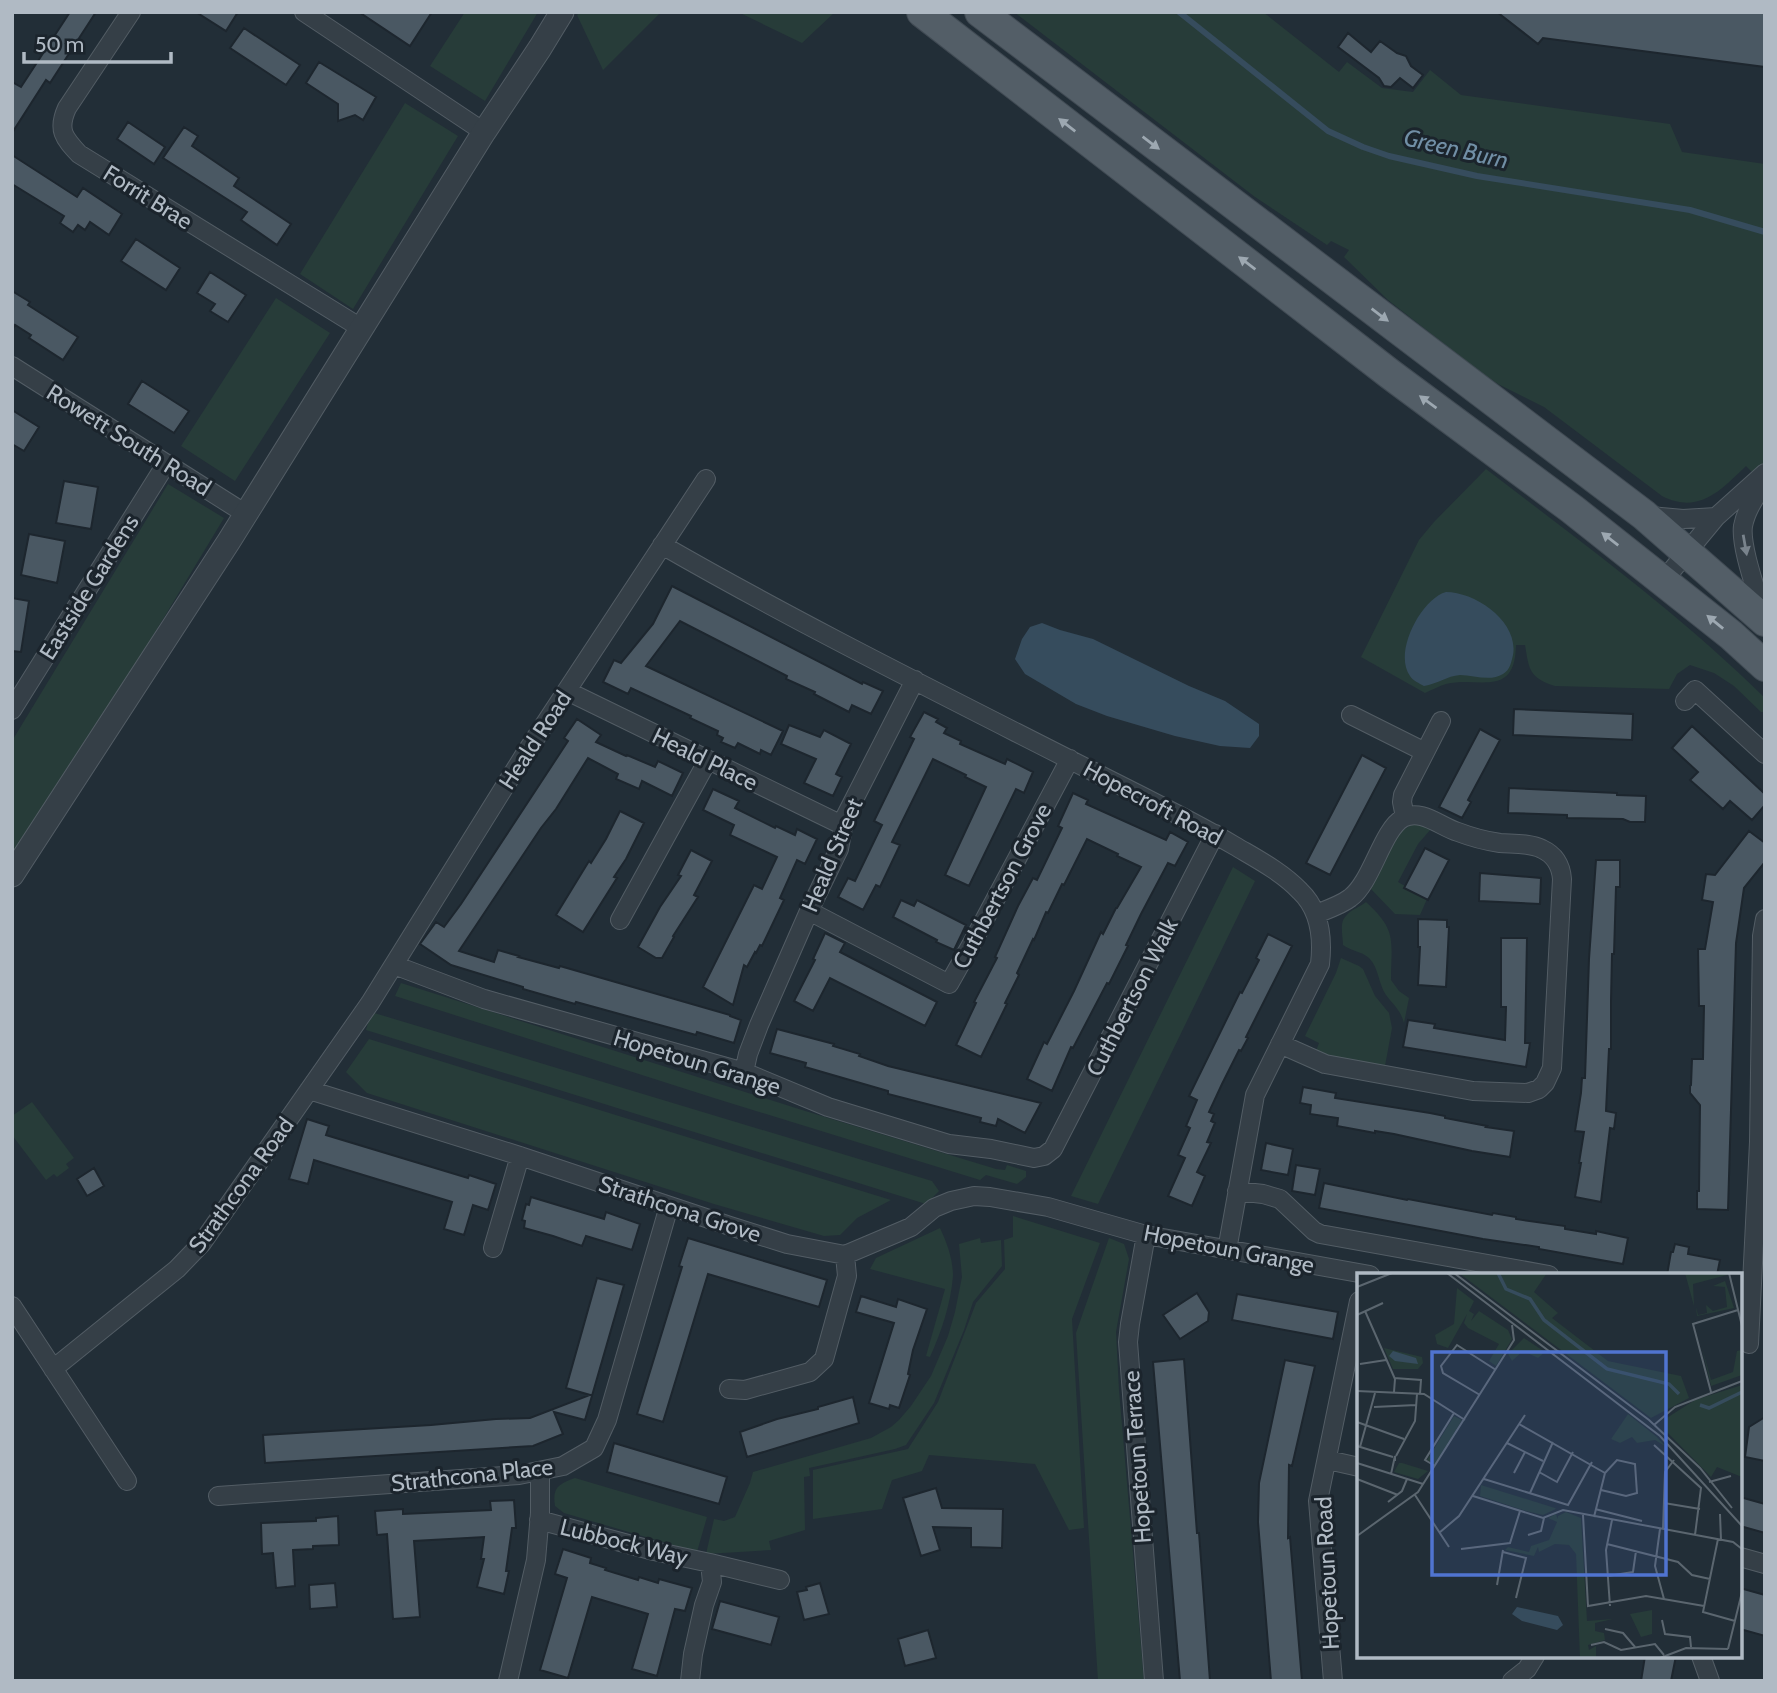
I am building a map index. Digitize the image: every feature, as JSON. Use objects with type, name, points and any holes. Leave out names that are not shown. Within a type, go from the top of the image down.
[{"type":"main road","points":[[922,12],[1390,374],[1572,509],[1731,635],[1765,666]]},
{"type":"main road","points":[[980,12],[1644,514],[1765,620]]},
{"type":"street","name":"Forrit Brae","points":[[131,12],[67,108],[62,118],[65,139],[79,154],[361,328]]},
{"type":"street","points":[[304,12],[484,132]]},
{"type":"street","points":[[15,865],[246,514],[562,12]]},
{"type":"street","name":"Rowett South Road","points":[[12,366],[246,514]]},
{"type":"street","name":"Eastside Gardens","points":[[12,710],[166,464]]},
{"type":"street","points":[[1663,581],[1716,517],[1765,473]]},
{"type":"street","name":"Heald Road","points":[[370,1003],[523,757],[706,479]]},
{"type":"street","points":[[1765,482],[1755,495],[1746,516],[1743,541],[1765,620]]},
{"type":"street","points":[[1644,514],[1673,519],[1716,517]]},
{"type":"street","name":"Hopecroft Road","points":[[662,545],[778,609],[1215,834],[1286,878],[1302,892],[1316,915],[1320,930],[1320,964],[1255,1095],[1227,1250]]},
{"type":"street","name":"Heald Street","points":[[744,1072],[759,1025],[839,849],[845,817],[915,680]]},
{"type":"street","points":[[1685,701],[1695,690],[1765,754]]},
{"type":"street","name":"Heald Place","points":[[567,691],[844,826]]},
{"type":"street","points":[[1352,715],[1425,752]]},
{"type":"street","points":[[1405,817],[1403,795],[1441,721]]},
{"type":"street","points":[[620,920],[653,875],[708,760]]},
{"type":"street","name":"Cuthbertson Grove","points":[[809,911],[949,984],[1070,760]]},
{"type":"street","points":[[1280,1044],[1325,1064],[1473,1091],[1528,1093],[1539,1089],[1549,1078],[1552,1068],[1562,873],[1558,863],[1542,849],[1457,832],[1423,816],[1405,817],[1395,825],[1355,893],[1316,915]]},
{"type":"street","name":"Cuthbertson Walk","points":[[1044,1156],[1053,1149],[1215,834]]},
{"type":"street","points":[[1751,1344],[1762,1143],[1762,936],[1765,919]]},
{"type":"street","name":"Hopetoun Grange","points":[[394,965],[484,999],[744,1072],[828,1107],[950,1144],[1034,1158],[1044,1156]]},
{"type":"street","name":"Strathcona Road","points":[[54,1369],[191,1256],[370,1003]]},
{"type":"street","name":"Strathcona Grove","points":[[309,1090],[787,1244],[845,1255]]},
{"type":"street","points":[[493,1248],[520,1156]]},
{"type":"street","name":"Hopetoun Grange","points":[[1237,1191],[1280,1199],[1320,1234],[1538,1273]]},
{"type":"street","name":"Hopetoun Grange","points":[[845,1255],[911,1227],[934,1208],[974,1196],[1048,1207],[1146,1235],[1360,1273]]},
{"type":"street","name":"Strathcona Place","points":[[218,1496],[519,1475],[563,1466],[594,1448],[607,1420],[669,1206]]},
{"type":"street","name":"Hopetoun Terrace","points":[[1146,1235],[1128,1342],[1154,1681]]},
{"type":"street","points":[[729,1389],[745,1390],[810,1372],[824,1359],[847,1276],[845,1255]]},
{"type":"street","points":[[12,1306],[127,1481]]},
{"type":"street","name":"Hopetoun Road","points":[[1333,1681],[1318,1501],[1357,1311]]},
{"type":"street","points":[[1328,1460],[1357,1467]]},
{"type":"street","points":[[508,1681],[536,1560],[540,1471]]},
{"type":"street","name":"Lubbock Way","points":[[539,1520],[780,1580]]},
{"type":"street","points":[[1742,1558],[1765,1564]]},
{"type":"street","name":"Lubbock Way","points":[[690,1681],[693,1654],[712,1582],[710,1563]]},
{"type":"street","points":[[1512,1681],[1527,1669],[1534,1658]]},
{"type":"street","points":[[1703,1658],[1710,1681]]},
{"type":"green space","points":[[465,12],[538,12],[485,101],[430,66]]},
{"type":"green space","points":[[580,12],[661,12],[603,70],[577,15]]},
{"type":"green space","points":[[738,12],[835,12],[802,43]]},
{"type":"green space","points":[[1014,12],[1263,12],[1339,72],[1347,62],[1382,88],[1413,92],[1430,70],[1461,95],[1670,124],[1682,152],[1765,164],[1765,462],[1752,472],[1746,466],[1718,491],[1698,501],[1687,503],[1662,496],[1544,407],[1480,372],[1388,300],[1344,257],[1349,250],[1331,241],[1327,245],[1255,197]]},
{"type":"green space","points":[[405,103],[458,136],[353,309],[300,274]]},
{"type":"green space","points":[[276,298],[330,333],[235,481],[181,446]]},
{"type":"green space","points":[[1486,469],[1629,579],[1698,637],[1765,698],[1765,712],[1761,712],[1734,686],[1714,673],[1690,665],[1677,674],[1669,689],[1555,686],[1535,676],[1529,666],[1525,645],[1516,645],[1514,662],[1509,673],[1502,679],[1493,682],[1446,684],[1425,693],[1361,657],[1419,540]]},
{"type":"green space","points":[[168,484],[224,518],[20,856],[12,851],[12,741]]},
{"type":"green space","points":[[1414,823],[1431,829],[1418,844],[1398,882],[1427,899],[1420,915],[1395,914],[1370,888],[1399,833]]},
{"type":"green space","points":[[1233,867],[1255,881],[1098,1204],[1071,1196]]},
{"type":"green space","points":[[1366,902],[1388,929],[1392,946],[1391,980],[1399,991],[1409,998],[1404,1023],[1399,1011],[1383,990],[1372,962],[1366,956],[1343,945],[1344,919]]},
{"type":"green space","points":[[1341,958],[1363,969],[1375,996],[1389,1013],[1392,1028],[1385,1066],[1328,1056],[1316,1051],[1319,1043],[1305,1036]]},
{"type":"green space","points":[[401,983],[996,1169],[1005,1170],[1007,1165],[1026,1171],[1026,1177],[1017,1184],[986,1175],[980,1180],[714,1098],[395,996]]},
{"type":"green space","points":[[371,1012],[932,1181],[939,1191],[926,1204],[366,1030]]},
{"type":"green space","points":[[369,1039],[891,1200],[857,1218],[840,1235],[824,1236],[714,1204],[367,1093],[346,1072]]},
{"type":"green space","points":[[32,1102],[74,1158],[66,1164],[69,1168],[57,1177],[54,1174],[46,1180],[12,1135],[12,1116]]},
{"type":"green space","points":[[1013,1216],[1100,1243],[1072,1319],[1084,1528],[1069,1530],[1035,1464],[929,1455],[922,1471],[892,1480],[882,1509],[813,1519],[813,1470],[908,1449],[938,1402],[976,1303],[1005,1269],[1004,1240],[1013,1237]]},
{"type":"green space","points":[[940,1228],[949,1251],[953,1276],[945,1318],[930,1357],[926,1356],[945,1289],[870,1269],[876,1258]]},
{"type":"green space","points":[[980,1238],[981,1243],[1001,1240],[1002,1266],[973,1302],[934,1403],[906,1445],[809,1468],[810,1476],[804,1477],[805,1530],[769,1541],[771,1550],[706,1554],[714,1519],[724,1521],[735,1517],[753,1472],[871,1438],[899,1420],[931,1376],[948,1336],[962,1277],[959,1244]]},
{"type":"green space","points":[[1109,1238],[1124,1244],[1129,1259],[1116,1332],[1144,1681],[1098,1681],[1076,1333]]},
{"type":"green space","points":[[575,1478],[707,1517],[697,1552],[564,1513],[555,1506],[556,1490],[561,1484]]},
{"type":"water","points":[[1446,592],[1458,593],[1482,603],[1502,621],[1513,643],[1512,661],[1505,672],[1493,678],[1460,675],[1424,686],[1411,678],[1405,654],[1412,628],[1427,605]]},
{"type":"water","points":[[1042,623],[1093,639],[1225,701],[1259,724],[1259,736],[1250,748],[1220,746],[1175,736],[1076,704],[1025,674],[1015,659],[1022,639],[1030,627]]},
{"type":"building","points":[[70,12],[96,12],[50,83],[46,80],[12,133],[12,82],[21,87]]},
{"type":"building","points":[[196,12],[238,12],[226,31]]},
{"type":"building","points":[[359,12],[432,12],[410,46]]},
{"type":"building","points":[[1497,12],[1765,12],[1765,67],[1543,38],[1538,44]]},
{"type":"building","points":[[244,28],[300,65],[286,85],[230,48]]},
{"type":"building","points":[[1348,33],[1371,52],[1380,41],[1406,56],[1411,66],[1423,75],[1413,88],[1400,78],[1391,87],[1384,86],[1379,78],[1338,47]]},
{"type":"building","points":[[319,62],[376,97],[363,120],[355,115],[338,121],[338,104],[306,83]]},
{"type":"building","points":[[128,122],[165,147],[154,164],[117,139]]},
{"type":"building","points":[[184,127],[198,136],[192,146],[239,178],[234,186],[291,224],[277,245],[241,220],[247,212],[163,158]]},
{"type":"building","points":[[12,155],[77,197],[83,188],[122,214],[109,235],[90,222],[85,230],[78,225],[73,232],[60,223],[64,216],[12,184]]},
{"type":"building","points":[[136,239],[180,268],[166,290],[121,261]]},
{"type":"building","points":[[210,272],[246,295],[228,322],[210,311],[215,304],[197,293]]},
{"type":"building","points":[[12,291],[30,302],[28,305],[78,337],[63,360],[29,338],[31,335],[15,325],[12,330]]},
{"type":"building","points":[[142,381],[189,411],[174,433],[128,404]]},
{"type":"building","points":[[12,410],[39,427],[24,451],[12,444]]},
{"type":"building","points":[[64,481],[98,487],[91,529],[56,523]]},
{"type":"building","points":[[29,534],[65,541],[57,583],[21,575]]},
{"type":"building","points":[[672,586],[862,684],[863,682],[883,691],[871,714],[852,705],[849,712],[786,679],[787,676],[680,621],[646,666],[783,731],[771,755],[761,750],[760,754],[738,743],[735,748],[721,742],[723,738],[717,735],[718,731],[690,718],[691,716],[631,688],[628,694],[603,682],[614,660],[621,663],[653,624]]},
{"type":"building","points":[[12,598],[29,601],[21,652],[12,651]]},
{"type":"building","points":[[1514,709],[1633,714],[1632,740],[1513,735]]},
{"type":"building","points":[[924,712],[938,719],[936,722],[947,728],[944,733],[961,741],[960,744],[1005,764],[1007,759],[1033,772],[1024,793],[1016,789],[969,886],[945,875],[986,787],[933,759],[892,842],[900,845],[880,887],[876,885],[863,910],[838,897],[848,878],[855,881],[882,825],[874,821],[914,739],[910,737]]},
{"type":"building","points":[[577,719],[601,735],[596,742],[655,767],[658,761],[683,773],[672,796],[642,781],[639,789],[616,779],[618,774],[588,758],[459,951],[494,962],[498,950],[730,1015],[741,1020],[734,1043],[523,989],[451,965],[420,944],[436,922],[444,927],[461,904],[568,741],[564,738]]},
{"type":"building","points":[[789,725],[820,737],[824,730],[851,744],[836,774],[842,777],[833,796],[804,783],[816,759],[781,744]]},
{"type":"building","points":[[1692,726],[1765,794],[1765,805],[1752,820],[1730,801],[1723,809],[1690,780],[1698,772],[1672,748]]},
{"type":"building","points":[[1480,729],[1500,740],[1468,800],[1471,802],[1462,818],[1439,807]]},
{"type":"building","points":[[1362,755],[1386,768],[1330,875],[1306,863]]},
{"type":"building","points":[[1509,788],[1646,796],[1645,822],[1508,813]]},
{"type":"building","points":[[713,789],[739,801],[735,808],[775,828],[776,826],[795,835],[797,829],[817,839],[805,864],[797,860],[780,898],[784,900],[762,946],[755,952],[747,967],[744,965],[733,1005],[703,987],[754,885],[762,889],[777,857],[730,835],[734,825],[703,810]]},
{"type":"building","points":[[1073,793],[1088,800],[1086,804],[1166,840],[1170,832],[1188,842],[1175,866],[1168,863],[1109,984],[1107,983],[1073,1048],[1071,1047],[1052,1091],[1027,1079],[1044,1042],[1047,1044],[1074,991],[1101,932],[1103,934],[1141,867],[1087,839],[1064,885],[1062,884],[1048,913],[1046,912],[981,1057],[956,1045],[1018,906],[1033,878],[1037,880],[1062,828],[1058,826]]},
{"type":"building","points":[[620,811],[644,823],[614,877],[617,878],[583,932],[556,915],[589,861],[591,863],[606,839]]},
{"type":"building","points":[[1749,831],[1765,843],[1765,862],[1744,888],[1736,943],[1728,1210],[1697,1209],[1700,1105],[1690,1093],[1690,1086],[1692,1059],[1703,1059],[1704,1006],[1699,1006],[1698,949],[1705,949],[1713,902],[1702,900],[1706,874],[1715,875]]},
{"type":"building","points":[[1425,848],[1449,860],[1428,900],[1404,888]]},
{"type":"building","points":[[691,850],[712,861],[694,895],[698,897],[662,958],[656,958],[638,947],[681,876],[678,875]]},
{"type":"building","points":[[1596,860],[1620,860],[1620,887],[1616,887],[1612,954],[1611,1049],[1606,1111],[1616,1113],[1614,1129],[1610,1128],[1601,1202],[1575,1197],[1584,1132],[1575,1131],[1582,1078],[1585,1078]]},
{"type":"building","points":[[1480,873],[1541,878],[1540,904],[1479,901]]},
{"type":"building","points":[[901,900],[914,906],[917,900],[966,925],[954,950],[893,917]]},
{"type":"building","points":[[1418,919],[1447,920],[1449,927],[1446,987],[1418,985]]},
{"type":"building","points":[[825,933],[845,943],[840,952],[937,1002],[925,1026],[830,978],[813,1011],[794,1001],[815,960],[813,959]]},
{"type":"building","points":[[1268,934],[1292,946],[1209,1112],[1214,1114],[1211,1121],[1215,1123],[1207,1142],[1211,1143],[1197,1172],[1205,1176],[1192,1206],[1168,1196],[1185,1158],[1178,1155],[1190,1128],[1186,1126],[1197,1100],[1189,1096],[1240,992],[1242,993],[1259,960],[1256,958]]},
{"type":"building","points":[[1501,938],[1527,938],[1525,1043],[1530,1043],[1526,1067],[1403,1047],[1408,1020],[1435,1024],[1434,1028],[1505,1040],[1506,1007],[1501,1007]]},
{"type":"building","points":[[777,1029],[834,1044],[833,1046],[888,1066],[1041,1103],[1025,1133],[998,1119],[996,1126],[980,1122],[981,1118],[888,1094],[888,1091],[805,1067],[806,1063],[770,1053]]},
{"type":"building","points":[[1303,1087],[1336,1093],[1335,1098],[1430,1113],[1514,1131],[1510,1157],[1394,1134],[1337,1126],[1338,1118],[1310,1114],[1311,1105],[1300,1103]]},
{"type":"building","points":[[307,1119],[329,1126],[326,1135],[496,1184],[488,1210],[473,1205],[464,1235],[444,1229],[452,1202],[314,1160],[308,1184],[289,1179]]},
{"type":"building","points":[[1266,1143],[1293,1149],[1288,1175],[1261,1170]]},
{"type":"building","points":[[1296,1165],[1320,1169],[1315,1195],[1292,1191]]},
{"type":"building","points":[[94,1168],[104,1186],[87,1196],[77,1179]]},
{"type":"building","points":[[1324,1183],[1407,1200],[1565,1226],[1565,1229],[1596,1234],[1596,1231],[1628,1238],[1623,1264],[1319,1208]]},
{"type":"building","points":[[531,1197],[604,1219],[606,1212],[640,1224],[632,1250],[586,1236],[582,1246],[524,1228],[525,1221],[522,1220],[526,1204],[529,1205]]},
{"type":"building","points":[[688,1238],[827,1280],[819,1307],[708,1274],[663,1422],[637,1414],[682,1267],[679,1266]]},
{"type":"building","points":[[1675,1244],[1689,1247],[1688,1254],[1720,1260],[1717,1273],[1667,1273]]},
{"type":"building","points":[[597,1278],[624,1285],[585,1420],[554,1412],[563,1434],[533,1446],[265,1463],[263,1435],[530,1418],[590,1395],[566,1388]]},
{"type":"building","points":[[1197,1293],[1209,1312],[1208,1321],[1180,1339],[1163,1315]]},
{"type":"building","points":[[1237,1294],[1338,1312],[1333,1339],[1232,1320]]},
{"type":"building","points":[[861,1296],[896,1307],[898,1299],[927,1309],[913,1350],[908,1374],[910,1375],[899,1408],[890,1405],[889,1409],[869,1403],[894,1323],[856,1312]]},
{"type":"building","points":[[1184,1359],[1210,1681],[1180,1681],[1153,1362]]},
{"type":"building","points":[[1285,1360],[1315,1366],[1292,1466],[1289,1465],[1288,1538],[1290,1537],[1302,1681],[1271,1681],[1258,1522],[1259,1483]]},
{"type":"building","points":[[853,1397],[859,1423],[747,1457],[740,1432]]},
{"type":"building","points":[[1765,1417],[1765,1461],[1745,1457],[1749,1427]]},
{"type":"building","points":[[614,1443],[727,1477],[719,1504],[607,1472]]},
{"type":"building","points":[[936,1488],[942,1508],[1003,1509],[1002,1548],[971,1547],[971,1528],[933,1527],[940,1550],[921,1556],[903,1498]]},
{"type":"building","points":[[1742,1498],[1765,1504],[1765,1533],[1742,1527]]},
{"type":"building","points":[[514,1500],[516,1528],[512,1528],[506,1571],[509,1571],[504,1594],[477,1587],[484,1559],[481,1559],[484,1537],[414,1541],[420,1617],[393,1619],[387,1534],[377,1535],[375,1511],[403,1509],[403,1514],[491,1510],[490,1501]]},
{"type":"building","points":[[338,1516],[339,1545],[293,1550],[295,1586],[276,1588],[273,1553],[262,1554],[261,1523],[316,1521],[316,1518]]},
{"type":"building","points":[[563,1549],[591,1558],[590,1563],[606,1568],[605,1570],[638,1580],[639,1577],[658,1583],[659,1579],[692,1588],[685,1611],[675,1609],[657,1676],[632,1669],[648,1614],[592,1597],[568,1678],[540,1670],[567,1578],[555,1574]]},
{"type":"building","points":[[335,1583],[337,1607],[310,1609],[309,1585]]},
{"type":"building","points":[[820,1583],[829,1614],[804,1620],[797,1592]]},
{"type":"building","points":[[1742,1589],[1765,1595],[1765,1636],[1742,1630]]},
{"type":"building","points":[[720,1601],[779,1617],[771,1645],[712,1629]]},
{"type":"building","points":[[928,1630],[936,1658],[905,1666],[898,1639]]},
{"type":"building","points":[[1645,1658],[1676,1658],[1671,1681],[1641,1681]]},
{"type":"waterway","name":"Green Burn","points":[[1179,12],[1328,131],[1363,147],[1389,156],[1477,176],[1690,210],[1765,232]]}]
